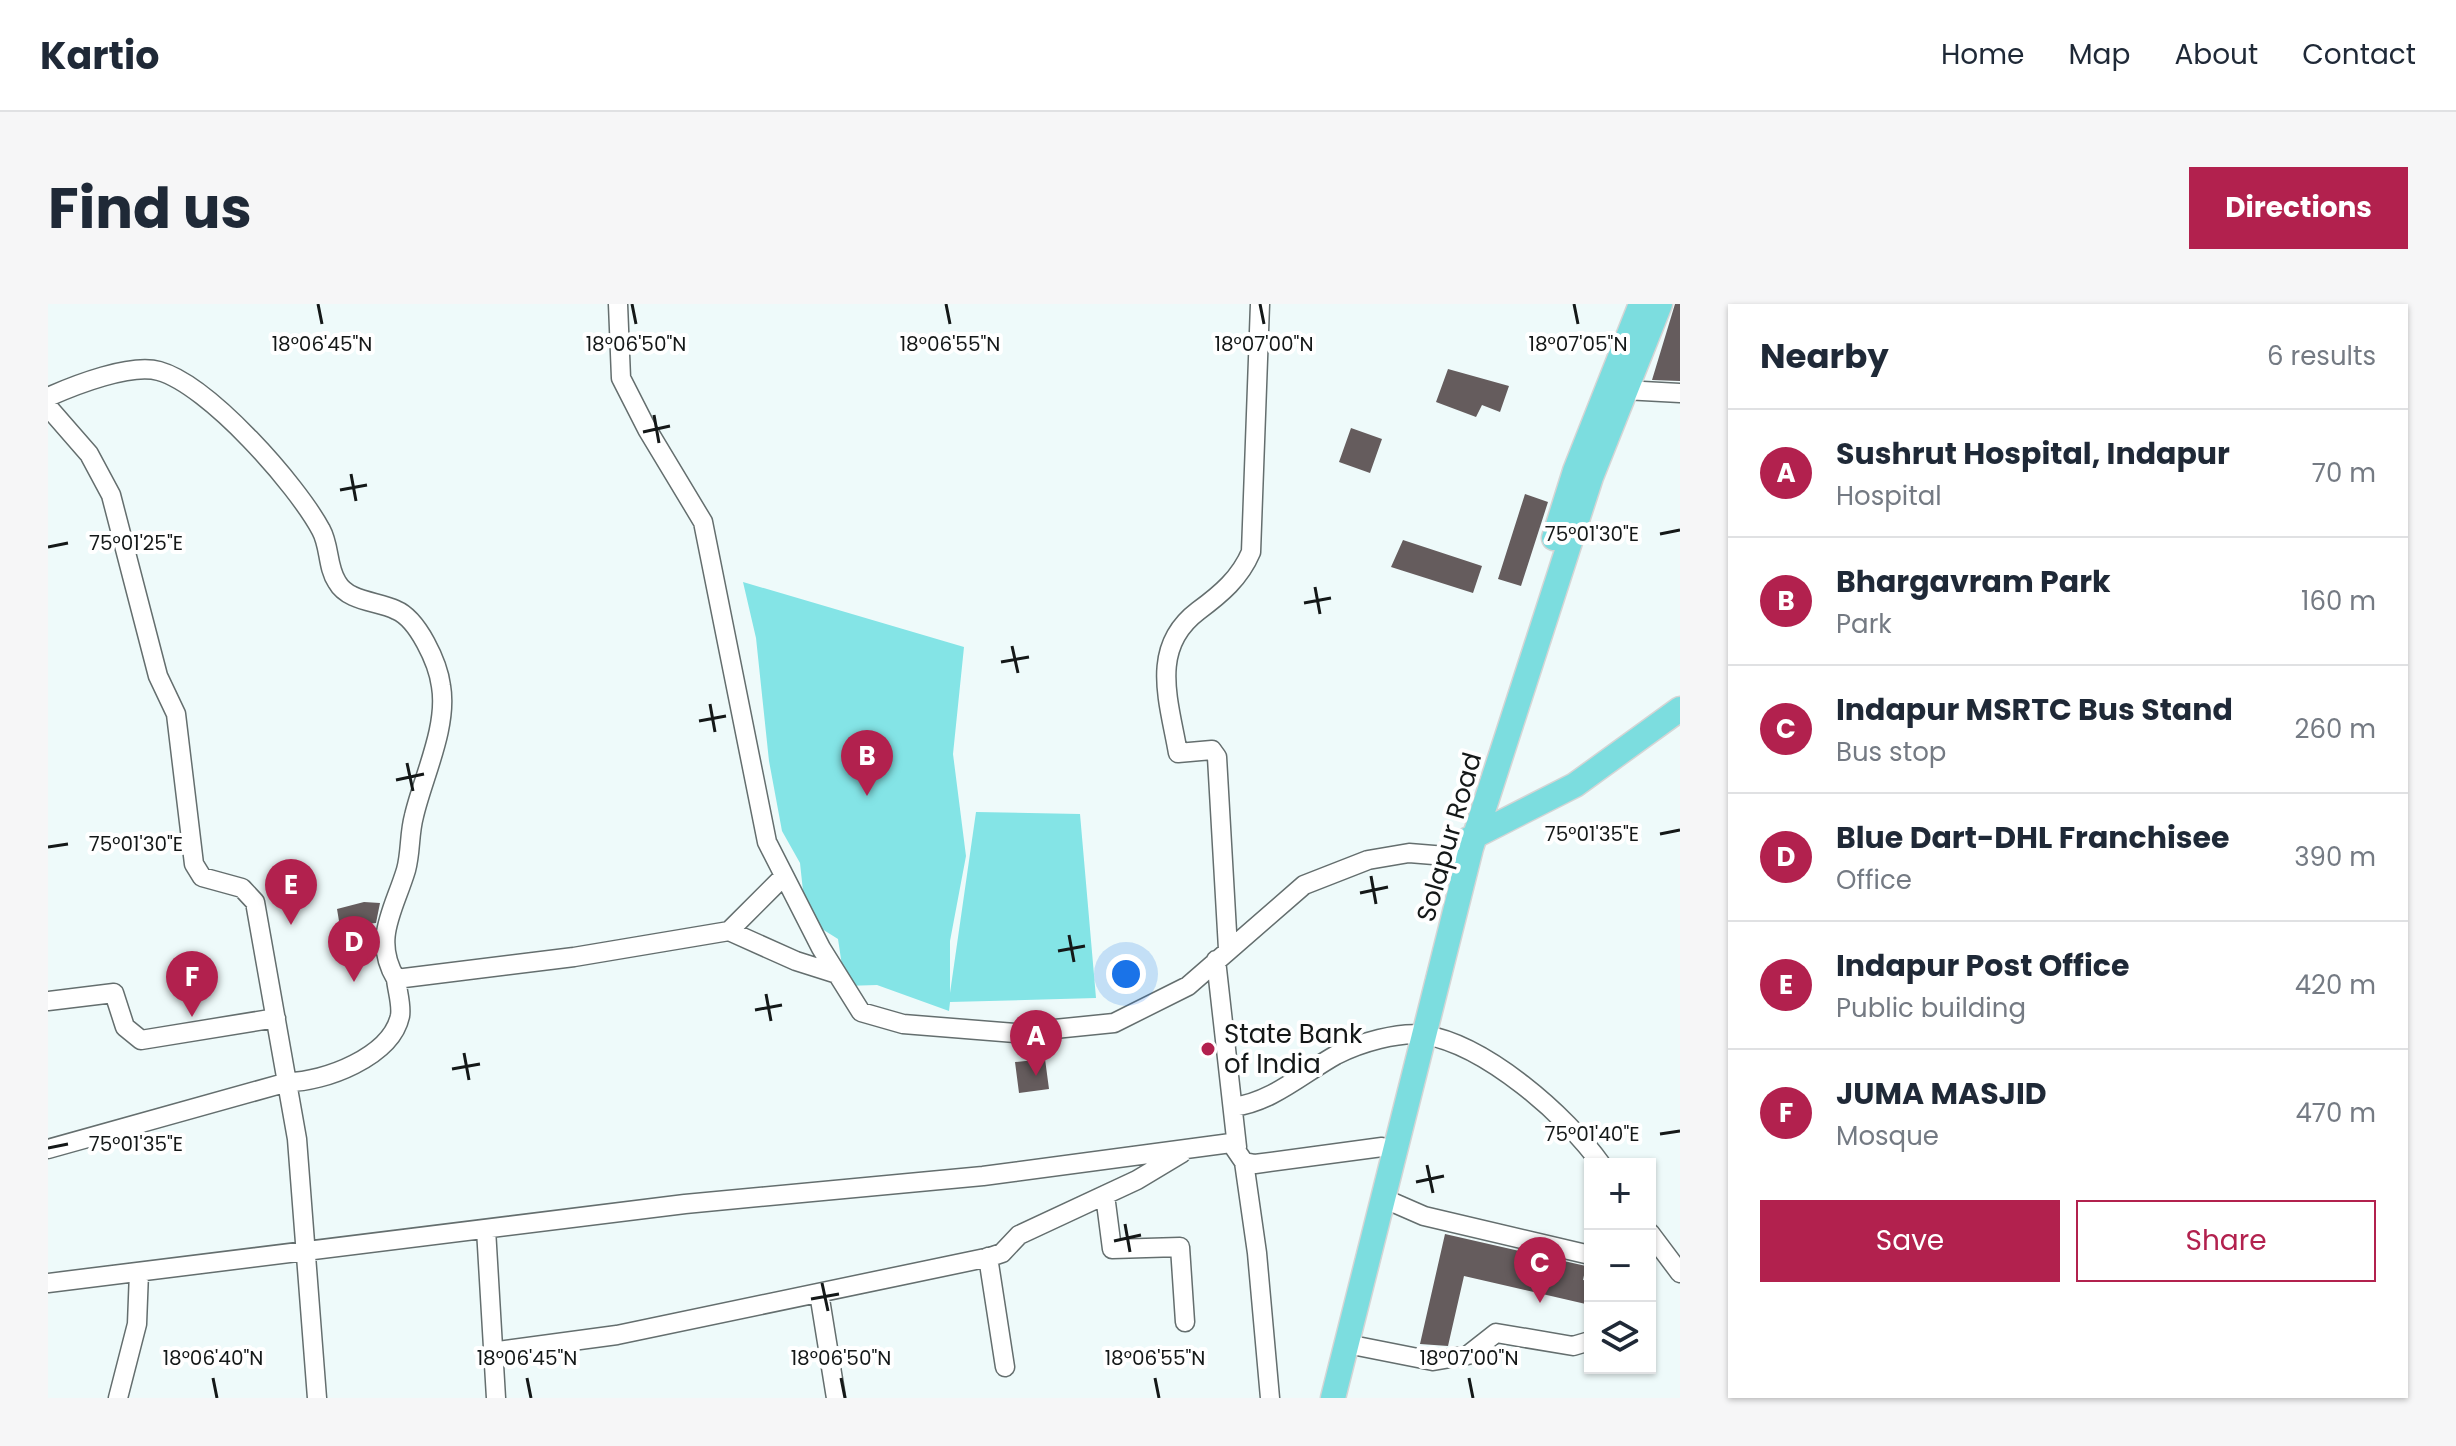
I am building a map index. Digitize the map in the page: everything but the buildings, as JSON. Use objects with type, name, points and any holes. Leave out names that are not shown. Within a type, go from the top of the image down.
[{"type":"main road","points":[[1583,474],[1641,304]]},
{"type":"main road","name":"Solapur Road","points":[[1333,1398],[1339,1343],[1419,1035],[1460,846],[1583,474],[1624,390],[1660,304]]},
{"type":"main road","points":[[1583,786],[1680,709]]},
{"type":"main road","points":[[1460,846],[1583,786],[1680,730]]},
{"type":"main road","points":[[1377,1197],[1382,1147],[1419,1035]]},
{"type":"main road","points":[[1317,1398],[1339,1343]]},
{"type":"street","points":[[618,304],[621,378],[647,429],[703,522],[767,842],[837,974],[861,1012],[903,1024],[1015,1033],[1114,1023],[1188,986],[1304,885],[1334,870],[1368,860],[1460,846]]},
{"type":"street","points":[[1260,304],[1251,552],[1243,571],[1219,596],[1179,627],[1168,645],[1165,666],[1178,753],[1212,750],[1217,757],[1222,954],[1233,1107],[1257,1253],[1270,1398]]},
{"type":"street","points":[[48,397],[87,382],[145,369],[176,378],[245,435],[285,478],[324,535],[337,583],[357,598],[398,610],[419,633],[441,685],[442,699],[411,830],[406,869],[383,938],[384,955],[396,979],[400,1015],[390,1039],[350,1066],[312,1082],[288,1082],[48,1149]]},
{"type":"street","points":[[1624,390],[1680,393]]},
{"type":"street","points":[[48,407],[89,454],[111,495],[158,676],[176,714],[194,864],[202,877],[242,888],[255,902],[297,1139],[317,1398]]},
{"type":"street","points":[[729,931],[784,876]]},
{"type":"street","points":[[396,979],[574,957],[729,931],[796,961],[837,974]]},
{"type":"street","points":[[48,1001],[114,993],[125,1027],[141,1040],[276,1018]]},
{"type":"street","points":[[1233,1107],[1253,1104],[1338,1054],[1419,1035],[1480,1057],[1528,1088],[1556,1110],[1596,1158]]},
{"type":"street","points":[[48,1283],[685,1204],[983,1176],[1231,1143],[1241,1155],[1278,1163],[1382,1147]]},
{"type":"street","points":[[491,1352],[617,1335],[1002,1253],[1019,1235],[1105,1195],[1188,1149]]},
{"type":"street","points":[[1105,1195],[1112,1249],[1180,1247],[1185,1322]]},
{"type":"street","points":[[1377,1197],[1424,1216],[1584,1254]]},
{"type":"street","points":[[486,1229],[496,1398]]},
{"type":"street","points":[[1656,1241],[1680,1273]]},
{"type":"street","points":[[988,1257],[1005,1367]]},
{"type":"street","points":[[118,1398],[137,1324],[139,1272]]},
{"type":"street","points":[[819,1293],[836,1398]]},
{"type":"street","points":[[1339,1343],[1433,1361],[1468,1355],[1496,1333],[1573,1346],[1584,1343]]},
{"type":"shaded area","points":[[743,582],[964,647],[953,754],[966,856],[950,941],[950,993],[976,812],[1080,814],[1096,998],[950,1002],[949,1011],[877,985],[845,986],[838,939],[806,919],[800,863],[782,831],[769,761],[756,638]]},
{"type":"place","name":"Bhargavram Park","points":[[867,796]]},
{"type":"place","name":"Indapur Post Office","points":[[291,925]]},
{"type":"place","name":"Blue Dart-DHL Franchisee","points":[[354,982]]},
{"type":"place","name":"JUMA MASJID","points":[[192,1017]]},
{"type":"place","name":"State Bank of India","points":[[1208,1049]]},
{"type":"place","name":"Sushrut Hospital, Indapur","points":[[1036,1076]]},
{"type":"place","name":"Indapur MSRTC Bus Stand","points":[[1540,1303]]}]
